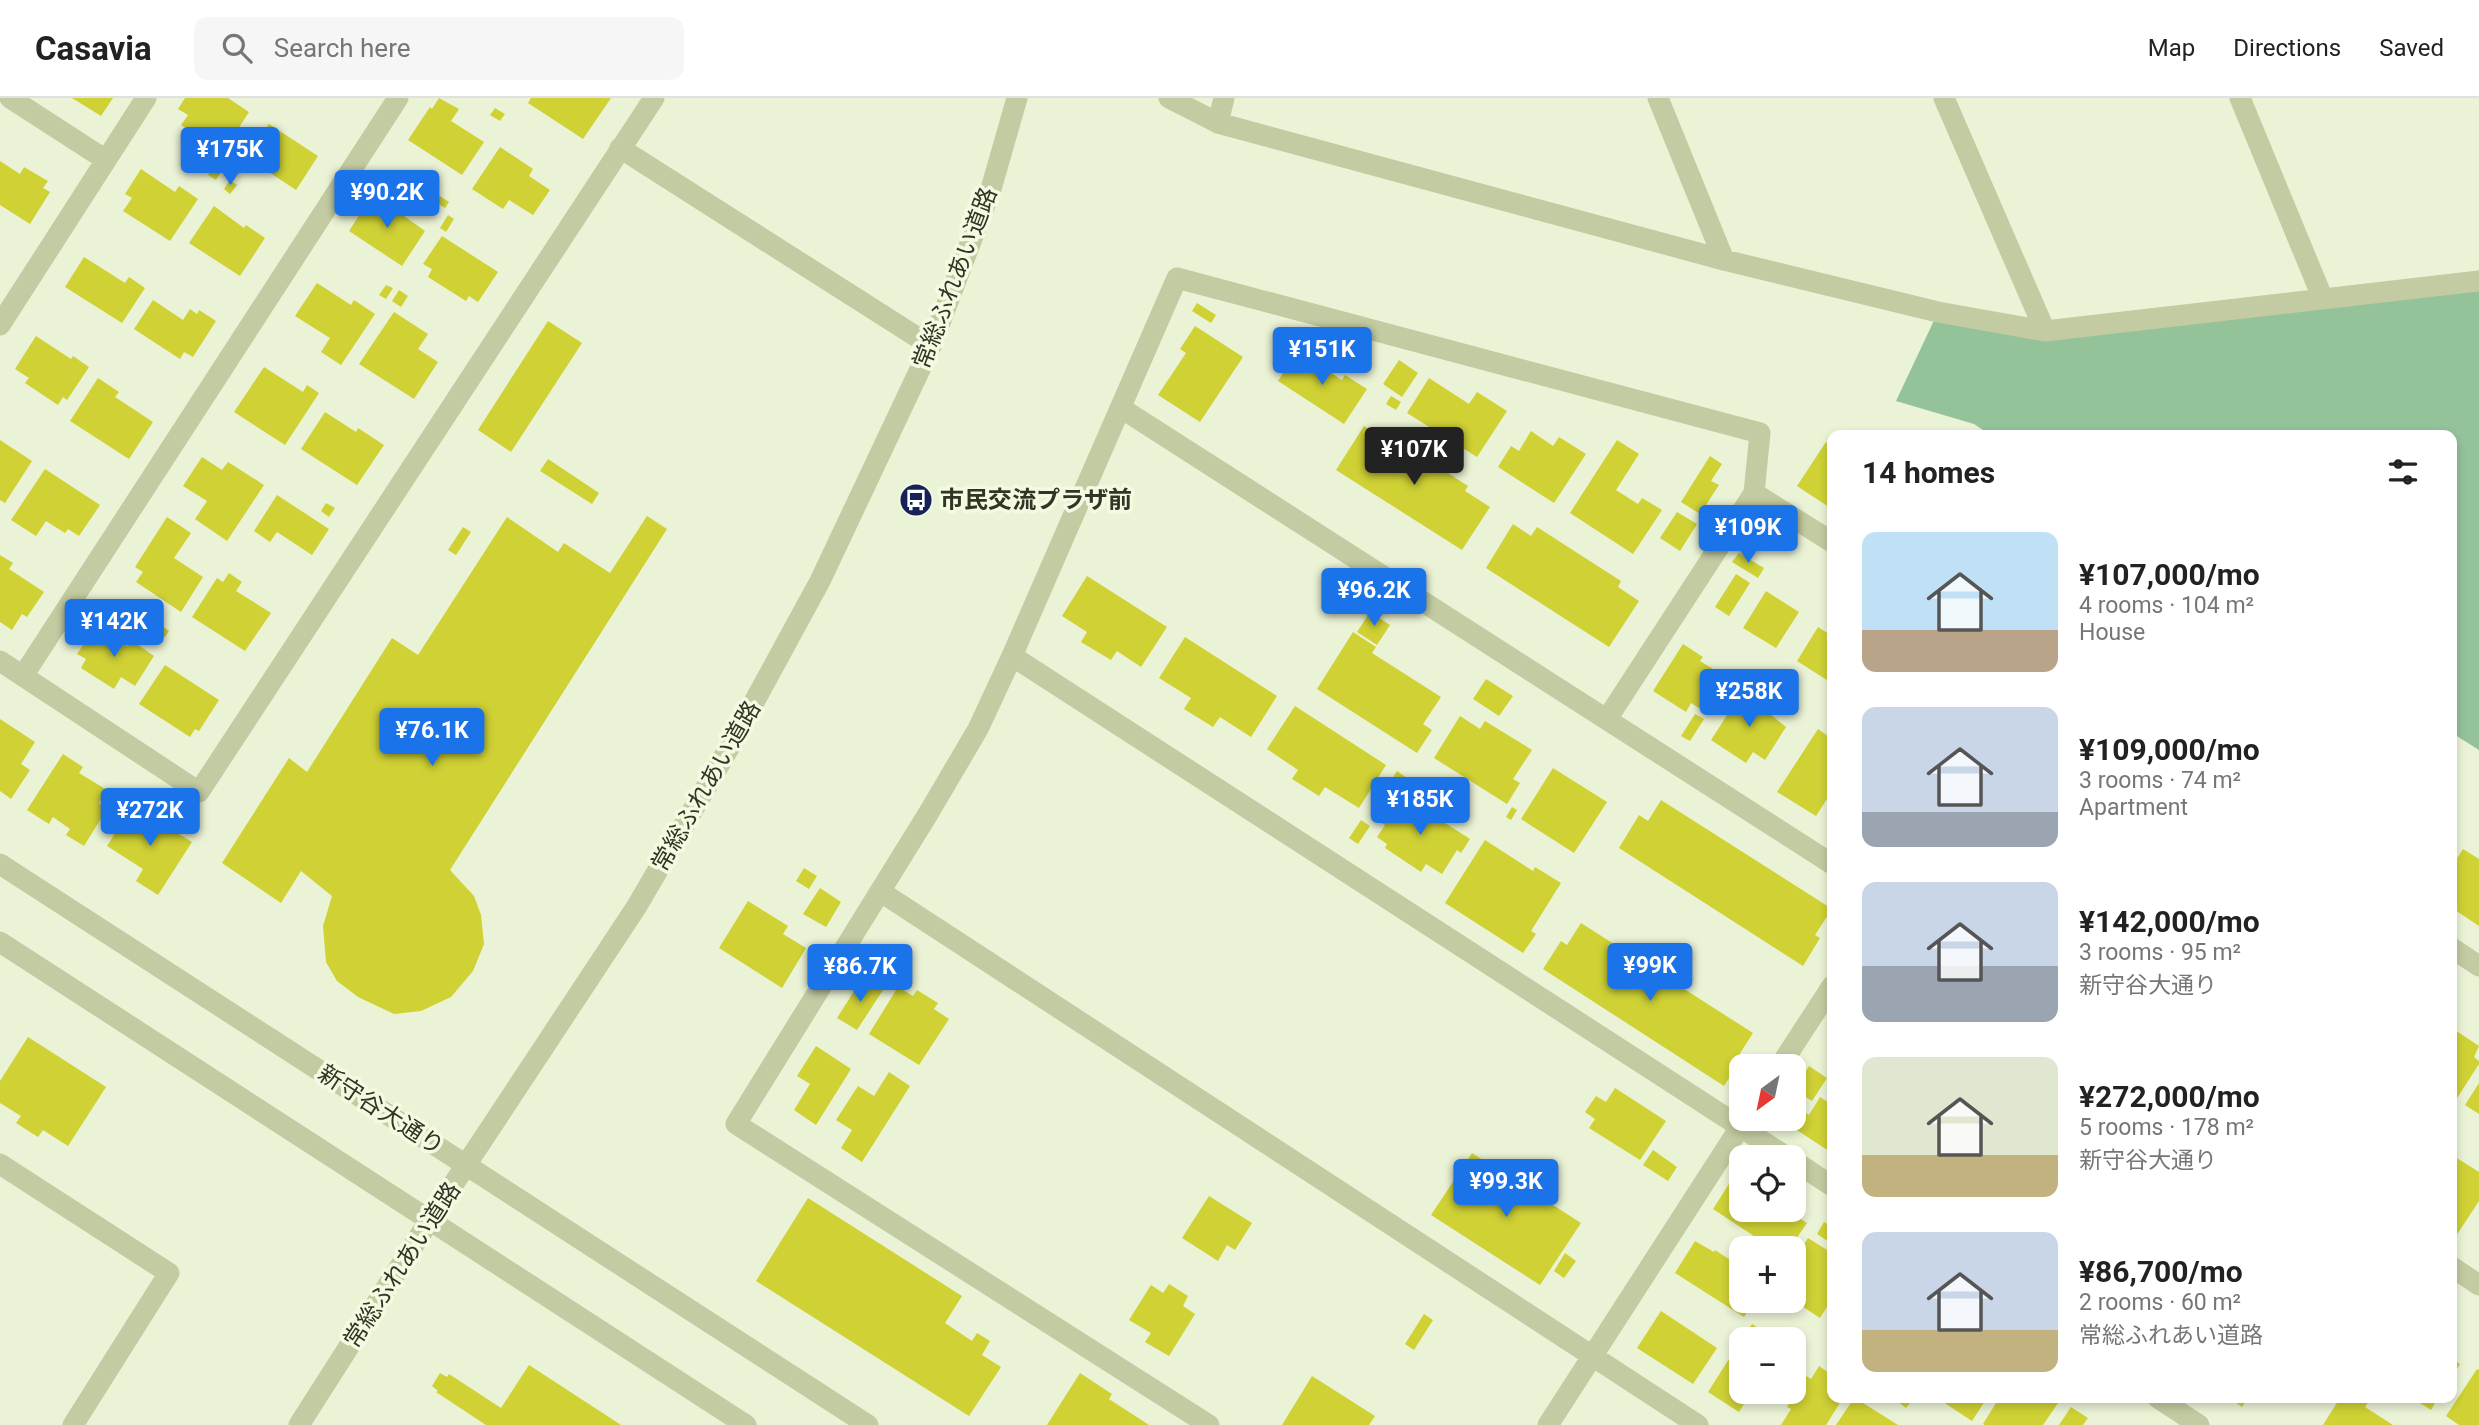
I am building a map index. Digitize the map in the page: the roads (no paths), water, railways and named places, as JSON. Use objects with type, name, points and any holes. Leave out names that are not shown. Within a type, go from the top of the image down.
[{"type":"street","points":[[10,98],[106,160]]},
{"type":"street","points":[[0,325],[146,98]]},
{"type":"street","points":[[23,676],[398,98]]},
{"type":"street","points":[[0,661],[199,792],[654,98]]},
{"type":"street","name":"常総ふれあい道路","points":[[299,1425],[429,1221],[637,906],[729,748],[820,581],[931,346],[991,189],[1017,98]]},
{"type":"street","points":[[1170,98],[1219,123],[1724,260],[1938,312],[2045,331],[2479,281]]},
{"type":"street","points":[[1219,123],[1223,98]]},
{"type":"street","points":[[1658,98],[1724,260]]},
{"type":"street","points":[[1944,98],[2045,331]]},
{"type":"street","points":[[2240,98],[2323,299]]},
{"type":"street","points":[[620,148],[931,346]]},
{"type":"street","points":[[1209,1425],[736,1124],[881,892],[978,729],[1013,656],[1177,278],[1760,433],[1754,492],[1607,719]]},
{"type":"street","points":[[1121,408],[1827,861]]},
{"type":"street","points":[[1754,492],[1827,539]]},
{"type":"street","points":[[1013,656],[1729,1113]]},
{"type":"street","name":"新守谷大通り","points":[[0,864],[868,1425]]},
{"type":"street","points":[[881,892],[1698,1425]]},
{"type":"street","points":[[0,942],[746,1425]]},
{"type":"street","points":[[2457,951],[2479,966]]},
{"type":"street","points":[[1788,1054],[1827,994]]},
{"type":"street","points":[[1548,1425],[1737,1131]]},
{"type":"street","points":[[1754,1131],[1772,1145]]},
{"type":"street","points":[[0,1164],[169,1273],[73,1425]]},
{"type":"street","points":[[1806,1169],[1827,1183]]},
{"type":"street","points":[[2457,1270],[2479,1285]]},
{"type":"street","points":[[2166,1403],[2199,1425]]},
{"type":"place","name":"市民交流プラザ前","points":[[916,500]]}]
